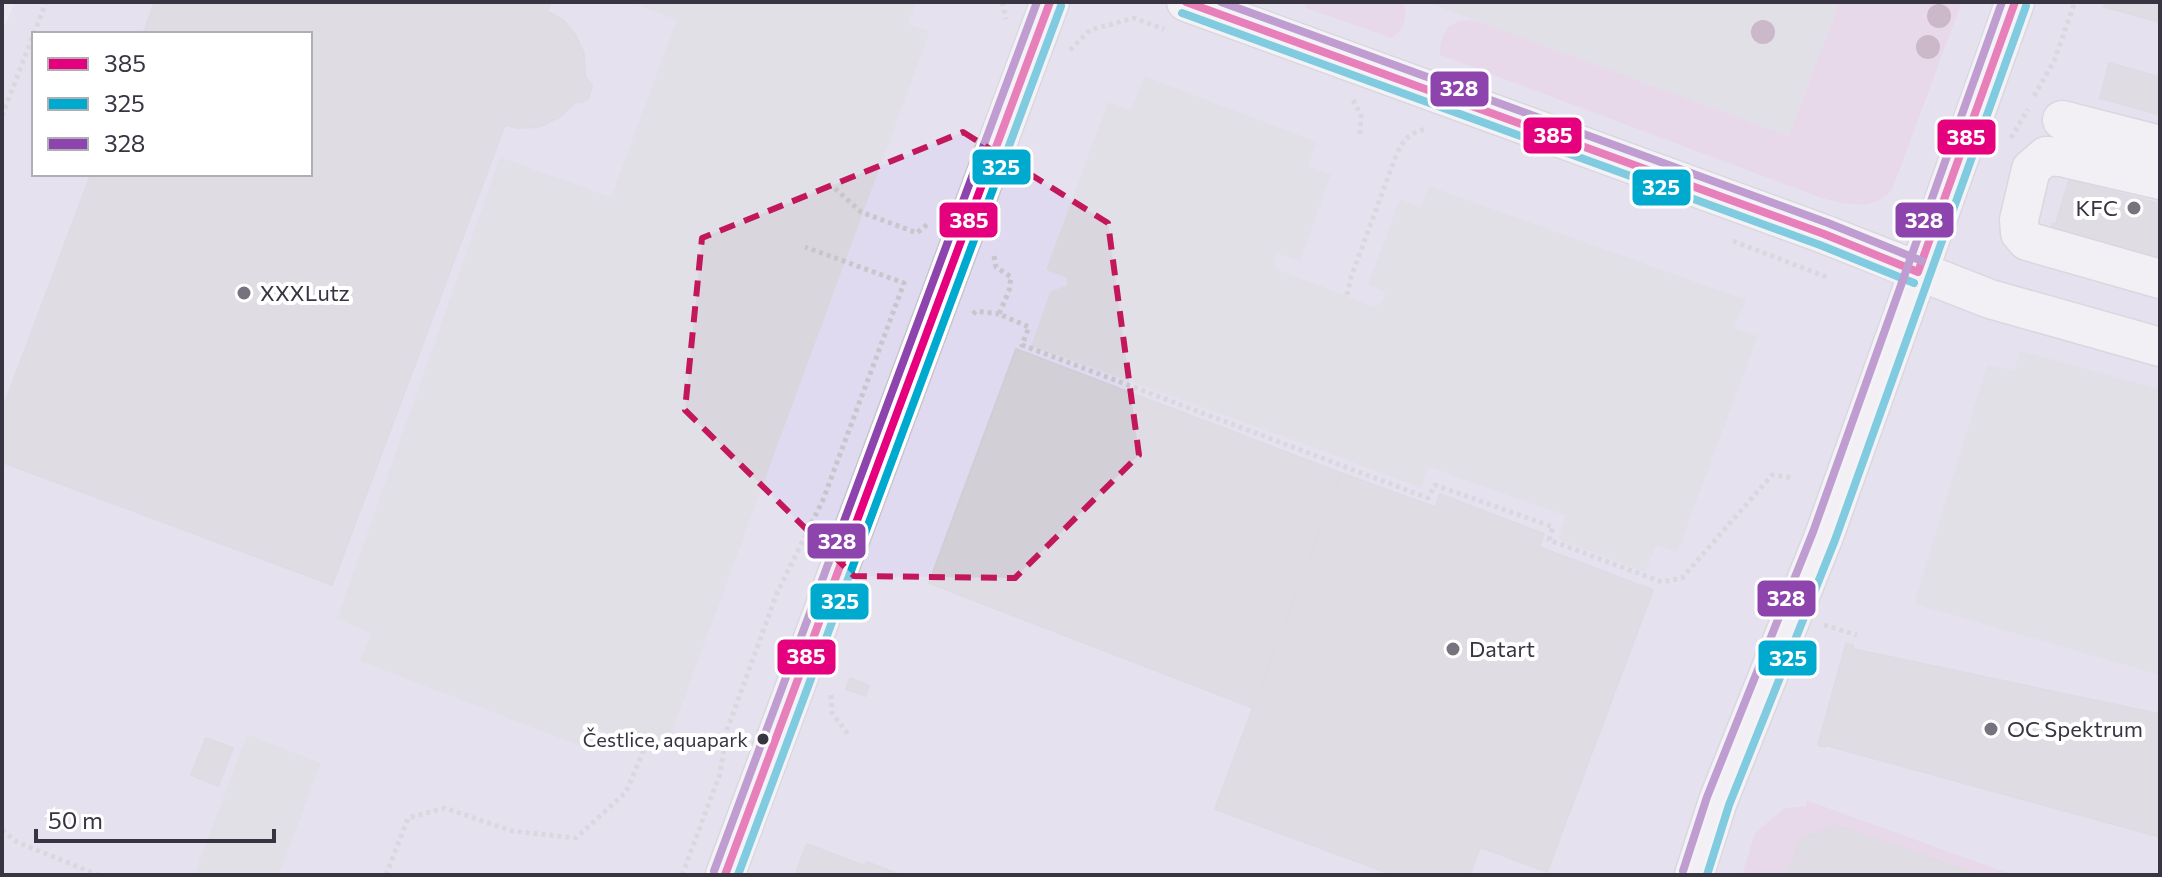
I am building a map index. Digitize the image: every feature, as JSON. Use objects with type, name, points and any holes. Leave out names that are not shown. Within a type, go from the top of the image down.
[{"type":"street","points":[[725,875],[1050,2]]},
{"type":"street","points":[[1694,875],[1731,766],[1824,536],[2015,2]]},
{"type":"street","points":[[1182,18],[1824,234],[1990,299],[2160,347]]},
{"type":"street","points":[[2062,120],[2160,145]]},
{"type":"street","points":[[2160,180],[2046,156],[2031,169],[2019,220],[2020,233],[2027,241],[2160,279]]},
{"type":"path","points":[[34,32],[46,2]]},
{"type":"path","points":[[1002,2],[1006,19]]},
{"type":"path","points":[[1066,55],[1090,30],[1134,18],[1182,18]]},
{"type":"path","points":[[2,116],[32,38]]},
{"type":"path","points":[[1347,96],[1356,104],[1361,115],[1360,134],[1363,135]]},
{"type":"path","points":[[1347,295],[1397,153],[1405,138],[1417,130],[1434,128]]},
{"type":"path","points":[[829,183],[861,212],[917,233],[929,224],[935,212]]},
{"type":"path","points":[[1727,239],[1829,278]]},
{"type":"path","points":[[991,245],[996,267],[1011,277],[1009,291],[999,314],[1029,327],[1022,345],[1428,498],[1435,485],[1553,527],[1549,540],[1662,582],[1682,578],[1772,475],[1794,478]]},
{"type":"path","points":[[682,875],[720,774],[727,730],[777,593],[823,500],[904,283],[805,247]]},
{"type":"path","points":[[1823,624],[1857,635]]},
{"type":"path","points":[[386,875],[408,818],[445,808],[512,831],[576,838],[626,792],[645,747]]},
{"type":"path","points":[[2,830],[17,842],[98,875]]},
{"type":"highlighted area","points":[[963,132],[1108,223],[1139,455],[1015,578],[854,576],[685,410],[702,238]]},
{"type":"shaded area","points":[[15,2],[2160,2],[2160,875],[2,875],[2,32]]},
{"type":"shaded area","points":[[630,2],[916,2],[908,24],[930,31],[666,748],[623,739],[592,726],[583,747],[360,661],[371,633],[337,619],[500,157],[611,197],[677,20]]},
{"type":"shaded area","points":[[1304,2],[1403,2],[1405,18],[1402,27],[1391,38],[1306,8]]},
{"type":"shaded area","points":[[1426,2],[1839,2],[1789,136]]},
{"type":"shaded area","points":[[1839,2],[1962,2],[1892,190],[1876,202],[1867,204],[1848,204],[1819,197],[1440,55],[1442,38],[1449,27],[1461,21],[1478,21],[1789,136]]},
{"type":"shaded area","points":[[1144,76],[1317,142],[1308,166],[1331,174],[1300,262],[1276,253],[1274,260],[1277,269],[1374,307],[1382,302],[1385,292],[1368,285],[1400,199],[1421,207],[1429,186],[1746,300],[1734,328],[1758,336],[1677,553],[1656,545],[1645,572],[1558,539],[1566,516],[1429,467],[1421,488],[1031,346],[1050,292],[1067,285],[1067,278],[1046,270],[1108,102],[1131,110]]},
{"type":"shaded area","points":[[2021,351],[2160,389],[2160,675],[1914,604],[1987,365],[2014,370]]},
{"type":"shaded area","points":[[247,734],[321,763],[279,875],[194,875]]},
{"type":"shaded area","points":[[1806,800],[2013,875],[1978,875],[1835,825],[1800,840],[1787,875],[1742,875],[1755,833],[1784,808],[1806,806]]},
{"type":"building","name":"XXXLutz","points":[[155,2],[551,2],[547,11],[564,21],[576,36],[584,54],[585,76],[592,85],[589,98],[575,102],[560,117],[539,127],[505,125],[332,585],[2,462],[2,411],[90,176],[312,176],[312,32],[144,32]]},
{"type":"building","points":[[2106,2],[2160,2],[2160,22],[2104,7]]},
{"type":"building","points":[[2109,63],[2160,77],[2160,115],[2100,98]]},
{"type":"building","points":[[2069,180],[2160,204],[2160,262],[2049,238]]},
{"type":"building","points":[[1016,349],[1341,473],[1253,708],[929,583]]},
{"type":"building","name":"Datart","points":[[1341,473],[1435,507],[1440,494],[1544,534],[1539,547],[1653,590],[1547,872],[1480,847],[1470,875],[1393,875],[1215,809]]},
{"type":"building","name":"OC Spektrum","points":[[1846,644],[1853,645],[1853,649],[2160,714],[2160,837],[1818,745]]},
{"type":"building","points":[[850,678],[869,686],[865,696],[846,689]]},
{"type":"building","points":[[206,738],[233,748],[218,786],[191,775]]},
{"type":"building","points":[[1835,825],[1978,875],[1787,875],[1800,840]]},
{"type":"building","points":[[807,844],[865,866],[867,862],[901,875],[795,875]]},
{"type":"transit line","name":"328","points":[[714,871],[1037,2]]},
{"type":"transit line","name":"385","points":[[725,875],[1050,2]]},
{"type":"transit line","name":"385","points":[[1186,2],[1824,234],[1918,272]]},
{"type":"transit line","name":"328","points":[[1221,2],[1828,223],[1922,261]]},
{"type":"transit line","name":"328","points":[[1683,871],[1707,797],[1813,532],[2002,2]]},
{"type":"transit line","name":"385","points":[[1918,272],[2015,2]]},
{"type":"transit line","name":"325","points":[[738,875],[1061,6]]},
{"type":"transit line","name":"325","points":[[1707,875],[1729,805],[1835,540],[2026,6]]},
{"type":"transit line","name":"325","points":[[1182,13],[1820,245],[1914,283]]},
{"type":"place","name":"KFC","points":[[2134,208]]},
{"type":"place","name":"XXXLutz","points":[[244,293]]},
{"type":"place","name":"Datart","points":[[1453,649]]},
{"type":"place","name":"OC Spektrum","points":[[1991,729]]},
{"type":"place","name":"Čestlice, aquapark","points":[[763,739]]}]
